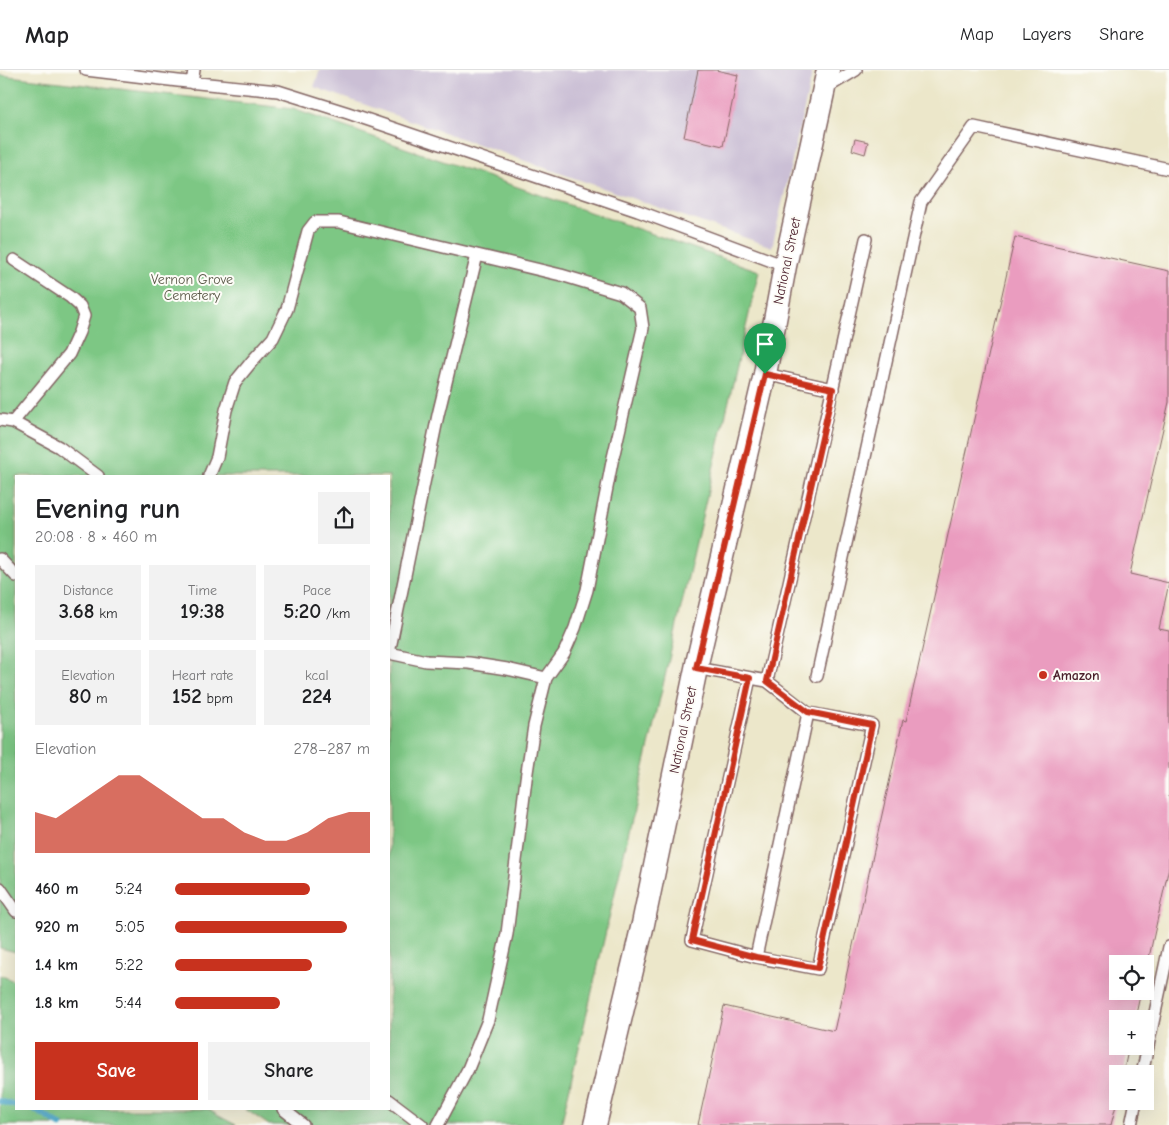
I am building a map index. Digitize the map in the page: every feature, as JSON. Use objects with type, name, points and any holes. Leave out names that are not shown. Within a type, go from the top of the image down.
[{"type":"street","name":"National Street","points":[[595,1125],[643,924],[696,668],[765,374],[785,266],[826,79]]},
{"type":"lane","points":[[86,70],[278,91],[331,107],[638,211],[785,266]]},
{"type":"lane","points":[[192,83],[194,70]]},
{"type":"lane","points":[[826,79],[856,70]]},
{"type":"lane","points":[[817,676],[921,202],[974,127],[1169,170]]},
{"type":"lane","points":[[209,475],[217,457],[226,410],[235,382],[273,338],[287,309],[308,231],[315,222],[340,222],[561,276],[621,293],[640,308],[643,328],[612,462],[587,590],[572,636],[564,653],[546,678],[534,726],[508,934],[488,1020],[468,1070],[438,1125]]},
{"type":"lane","points":[[767,681],[866,239]]},
{"type":"lane","points":[[390,648],[438,415],[477,255]]},
{"type":"lane","points":[[13,422],[69,354],[84,316],[80,306],[70,297],[14,260]]},
{"type":"lane","points":[[765,374],[833,389]]},
{"type":"lane","points":[[0,420],[13,422],[59,448],[97,475]]},
{"type":"lane","points":[[0,559],[15,575]]},
{"type":"lane","points":[[390,653],[426,661],[469,663],[546,678]]},
{"type":"lane","points":[[696,668],[767,681],[808,712],[872,725],[818,968],[756,957],[692,940],[750,678]]},
{"type":"lane","points":[[756,957],[808,712]]},
{"type":"lane","points":[[0,888],[15,910]]},
{"type":"lane","points":[[1144,1065],[1169,947]]},
{"type":"lane","points":[[390,1101],[422,1125]]},
{"type":"lane","points":[[284,1110],[303,1125]]},
{"type":"lane","points":[[1131,1125],[1134,1110]]},
{"type":"shaded area","points":[[320,70],[813,70],[772,247],[314,87]]},
{"type":"green space","name":"Vernon Grove Cemetery","points":[[0,75],[293,109],[759,271],[561,1125],[269,1125],[246,1110],[390,1110],[390,475],[15,475],[15,952],[0,948]]},
{"type":"green space","points":[[0,975],[15,982],[15,1110],[210,1110],[236,1125],[0,1125]]},
{"type":"building","points":[[698,70],[716,70],[738,75],[723,146],[684,137]]},
{"type":"building","points":[[855,139],[868,142],[865,154],[852,150]]},
{"type":"building","name":"Amazon","points":[[1015,237],[1169,271],[1169,402],[1130,574],[1169,583],[1159,629],[1169,631],[1169,867],[1150,955],[1109,955],[1109,1000],[1139,1000],[1137,1010],[1109,1010],[1109,1055],[1127,1055],[1125,1065],[1109,1065],[1109,1110],[1115,1110],[1111,1125],[698,1125],[724,1006],[834,1031],[903,720],[906,721]]},
{"type":"waterway","points":[[0,1101],[15,1106]]},
{"type":"waterway","points":[[36,1110],[60,1125]]},
{"type":"place","name":"Amazon","points":[[1043,675]]},
{"type":"route","points":[[765,374],[833,389],[767,681],[808,712],[872,725],[818,968],[756,957],[692,940],[750,678],[696,668],[765,374]]}]
